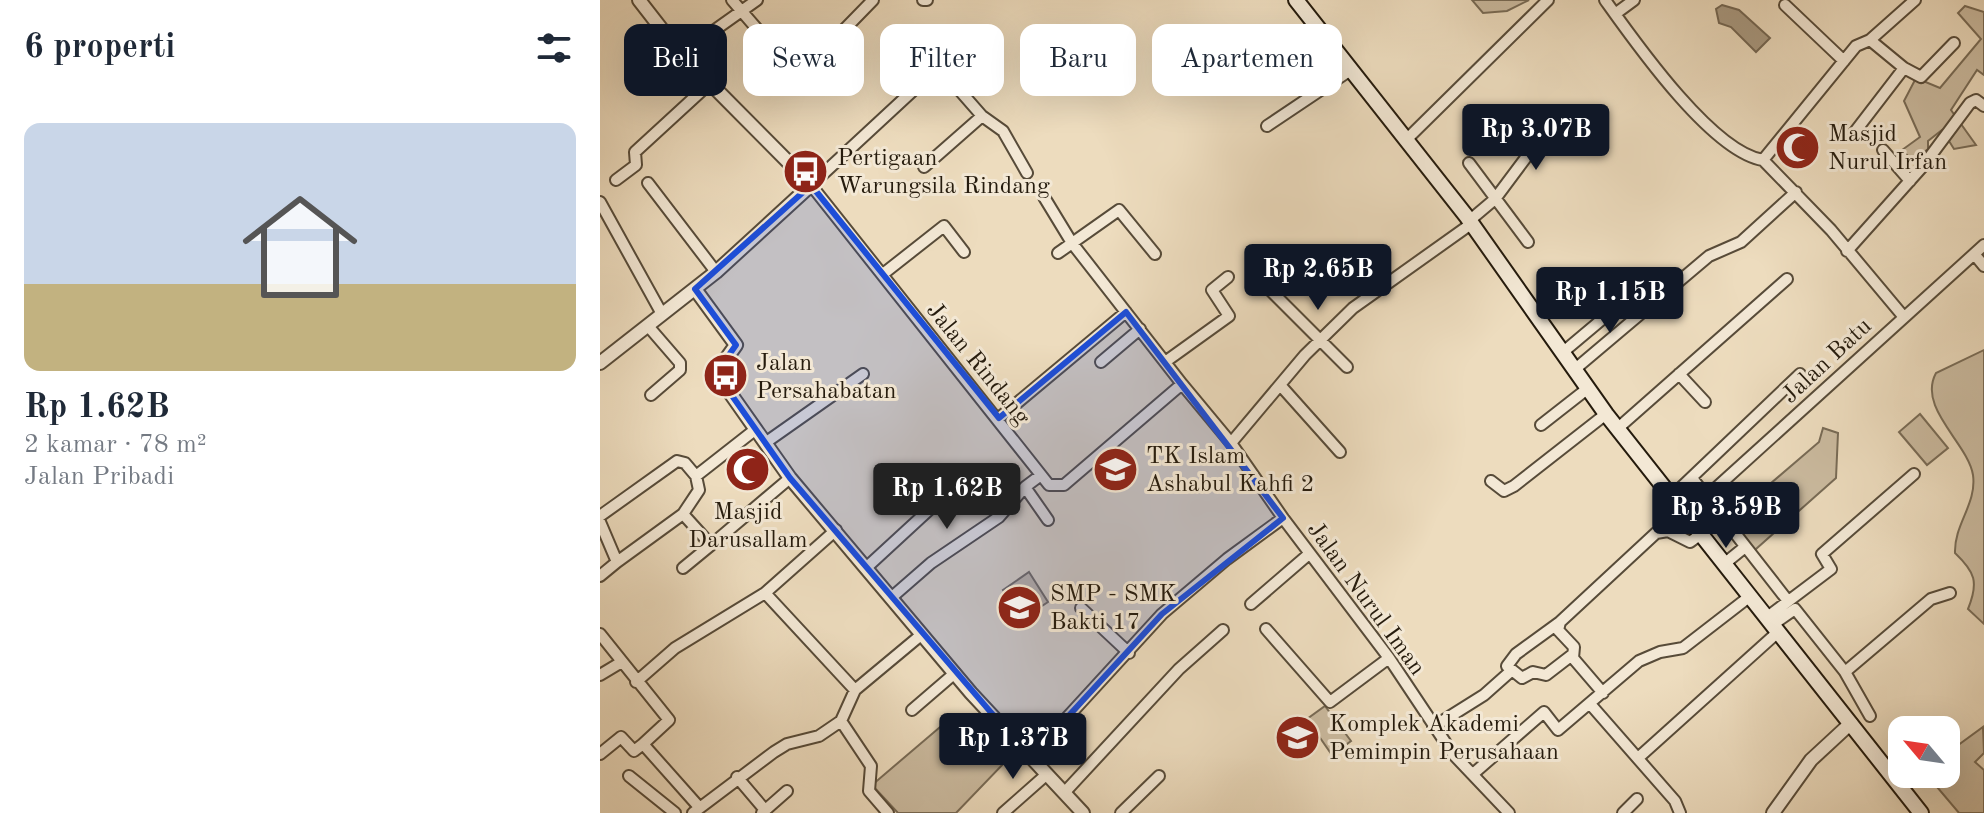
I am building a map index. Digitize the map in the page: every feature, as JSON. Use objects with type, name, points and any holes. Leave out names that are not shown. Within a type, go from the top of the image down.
[{"type":"main road","points":[[1296,0],[1349,71],[1413,134],[1472,220],[1568,348],[1587,389],[1606,414],[1683,485],[1701,534],[1728,561],[1749,597],[1775,623],[1921,813]]},
{"type":"street","points":[[639,0],[658,24]]},
{"type":"street","points":[[732,0],[783,59],[802,64],[837,37],[873,0]]},
{"type":"street","points":[[726,24],[757,0]]},
{"type":"street","points":[[1413,134],[1548,0]]},
{"type":"street","points":[[1605,0],[1665,81],[1743,155],[1763,160],[1796,192],[1903,316]]},
{"type":"street","points":[[1615,14],[1634,0]]},
{"type":"street","points":[[1763,160],[1856,46],[1870,40],[1915,0]]},
{"type":"street","points":[[1785,5],[1844,61]]},
{"type":"street","points":[[1870,40],[1904,68],[1923,77],[1954,43]]},
{"type":"street","points":[[1854,133],[1904,68]]},
{"type":"street","points":[[1267,126],[1349,71]]},
{"type":"street","points":[[600,363],[716,272],[933,72],[947,76],[982,116],[1003,131],[1027,173]]},
{"type":"street","points":[[616,180],[636,165],[635,152],[696,96]]},
{"type":"street","points":[[721,96],[811,185]]},
{"type":"street","points":[[1847,251],[1910,181],[1970,103],[1976,100],[1984,106]]},
{"type":"street","points":[[924,167],[982,116]]},
{"type":"street","points":[[1044,197],[1072,243],[1231,443],[1321,338],[1353,308],[1472,220],[1495,199],[1557,116]]},
{"type":"street","points":[[1883,150],[1910,181]]},
{"type":"street","points":[[1469,163],[1528,242]]},
{"type":"street","points":[[648,183],[716,272]]},
{"type":"street","name":"Jalan Rindang","points":[[811,185],[999,418],[1041,475]]},
{"type":"street","points":[[1576,369],[1709,256],[1741,242],[1796,192]]},
{"type":"street","points":[[600,202],[662,314]]},
{"type":"street","points":[[1058,253],[1119,210],[1155,254]]},
{"type":"street","points":[[883,274],[944,226],[964,252]]},
{"type":"street","name":"Jalan Batu","points":[[1706,497],[1984,245]]},
{"type":"street","points":[[1975,255],[1984,266]]},
{"type":"street","points":[[1165,362],[1229,316],[1212,290],[1228,277]]},
{"type":"street","points":[[1620,427],[1787,279]]},
{"type":"street","points":[[695,289],[736,345],[716,373],[790,478],[921,635],[1083,813]]},
{"type":"street","points":[[1271,291],[1347,367]]},
{"type":"street","points":[[1568,348],[1631,295]]},
{"type":"street","points":[[999,418],[1126,312]]},
{"type":"street","points":[[648,326],[680,363],[680,370],[651,395]]},
{"type":"street","points":[[1101,362],[1140,329]]},
{"type":"street","points":[[765,443],[863,374]]},
{"type":"street","points":[[1679,374],[1705,402]]},
{"type":"street","points":[[1800,374],[1683,485],[1706,497],[1743,549],[1845,672],[1870,716]]},
{"type":"street","points":[[892,597],[931,563],[999,517],[1025,487],[1041,475],[1054,488],[1064,485],[1182,384]]},
{"type":"street","points":[[1281,386],[1340,452]]},
{"type":"street","points":[[1541,425],[1587,389]]},
{"type":"street","points":[[1491,481],[1504,491],[1514,486],[1606,414]]},
{"type":"street","points":[[696,476],[756,429]]},
{"type":"street","name":"Jalan Nurul Iman","points":[[1231,443],[1309,554],[1389,658],[1433,727],[1509,813]]},
{"type":"street","points":[[600,576],[683,514],[699,490],[696,476],[685,463],[677,461],[600,519],[617,562]]},
{"type":"street","points":[[1638,758],[1775,623],[1788,605],[1831,569],[1822,554],[1914,474]]},
{"type":"street","points":[[683,568],[790,478]]},
{"type":"street","points":[[1025,487],[1048,520]]},
{"type":"street","points":[[867,567],[943,497]]},
{"type":"street","points":[[683,514],[711,545]]},
{"type":"street","points":[[1030,758],[1162,614],[1227,559],[1283,518]]},
{"type":"street","points":[[636,682],[675,648],[765,593],[836,530]]},
{"type":"street","points":[[1560,622],[1558,630],[1574,647],[1572,655],[1546,675],[1533,672],[1522,678],[1511,671],[1507,666],[1512,658],[1560,622],[1654,534],[1666,531],[1690,542],[1701,534]]},
{"type":"street","points":[[1728,561],[1743,549]]},
{"type":"street","points":[[1251,604],[1309,554]]},
{"type":"street","points":[[765,593],[855,690]]},
{"type":"street","points":[[1845,672],[1931,599],[1950,593]]},
{"type":"street","points":[[1473,774],[1544,712],[1558,730],[1639,661],[1660,652],[1683,648],[1749,597]]},
{"type":"street","points":[[1775,623],[1788,605]]},
{"type":"street","points":[[1081,608],[1129,653]]},
{"type":"street","points":[[1266,629],[1330,702],[1389,658]]},
{"type":"street","points":[[1064,793],[1179,669],[1223,630]]},
{"type":"street","points":[[600,634],[620,663],[669,720],[634,751],[621,737],[600,754]]},
{"type":"street","points":[[643,744],[696,810],[737,777],[787,744],[819,736],[841,721],[855,690],[921,635]]},
{"type":"street","points":[[1572,655],[1603,693]]},
{"type":"street","points":[[600,675],[620,663]]},
{"type":"street","points":[[1433,727],[1484,695],[1511,671]]},
{"type":"street","points":[[912,710],[955,673]]},
{"type":"street","points":[[1591,705],[1675,801],[1680,813]]},
{"type":"street","points":[[841,721],[871,766],[869,791],[888,813]]},
{"type":"street","points":[[1773,813],[1811,760],[1851,723]]},
{"type":"street","points":[[1003,813],[1046,775]]},
{"type":"street","points":[[629,776],[675,813]]},
{"type":"street","points":[[1121,813],[1159,776]]},
{"type":"street","points":[[737,777],[763,812],[787,791]]},
{"type":"street","points":[[1623,813],[1637,799]]},
{"type":"highlighted area","points":[[811,185],[999,418],[1126,312],[1283,518],[1162,614],[1030,758],[790,478],[727,392],[716,373],[736,345],[695,289]]},
{"type":"shaded area","points":[[1472,0],[1529,0],[1507,11],[1483,13]]},
{"type":"shaded area","points":[[1722,5],[1739,10],[1770,38],[1756,52],[1731,27],[1719,23],[1716,9]]},
{"type":"shaded area","points":[[1965,6],[1984,12],[1984,75],[1977,70],[1951,110],[1976,145],[1954,149],[1942,130],[1928,141],[1928,149],[1913,161],[1902,150],[1920,137],[1904,101],[1916,78],[1940,88],[1981,39],[1958,13]]},
{"type":"shaded area","points":[[1984,350],[1984,624],[1968,609],[1973,578],[1955,553],[1958,533],[1972,495],[1973,475],[1962,450],[1938,412],[1932,386],[1936,373]]},
{"type":"shaded area","points":[[1920,414],[1948,448],[1927,465],[1899,432]]},
{"type":"shaded area","points":[[1823,428],[1838,433],[1836,478],[1747,557],[1722,525],[1819,442]]},
{"type":"shaded area","points":[[1029,572],[1048,602],[1022,619],[1003,590]]},
{"type":"shaded area","points":[[1325,706],[1351,741],[1332,755],[1307,719]]},
{"type":"shaded area","points":[[953,716],[1006,761],[956,813],[898,813],[872,785]]},
{"type":"shaded area","points":[[1983,727],[1984,753],[1975,762],[1984,770],[1984,813],[1959,813],[1938,788],[1960,788],[1960,744]]},
{"type":"place","name":"Masjid Nurul Irfan","points":[[1797,147]]},
{"type":"place","name":"Pertigaan Warungsila Rindang","points":[[806,171]]},
{"type":"place","name":"Jalan Persahabatan","points":[[725,376]]},
{"type":"place","name":"Masjid Darusallam","points":[[748,469]]},
{"type":"place","name":"TK Islam Ashabul Kahfi 2","points":[[1115,469]]},
{"type":"place","name":"SMP - SMK Bakti 17","points":[[1019,607]]},
{"type":"place","name":"Komplek Akademi Pemimpin Perusahaan","points":[[1298,737]]}]
